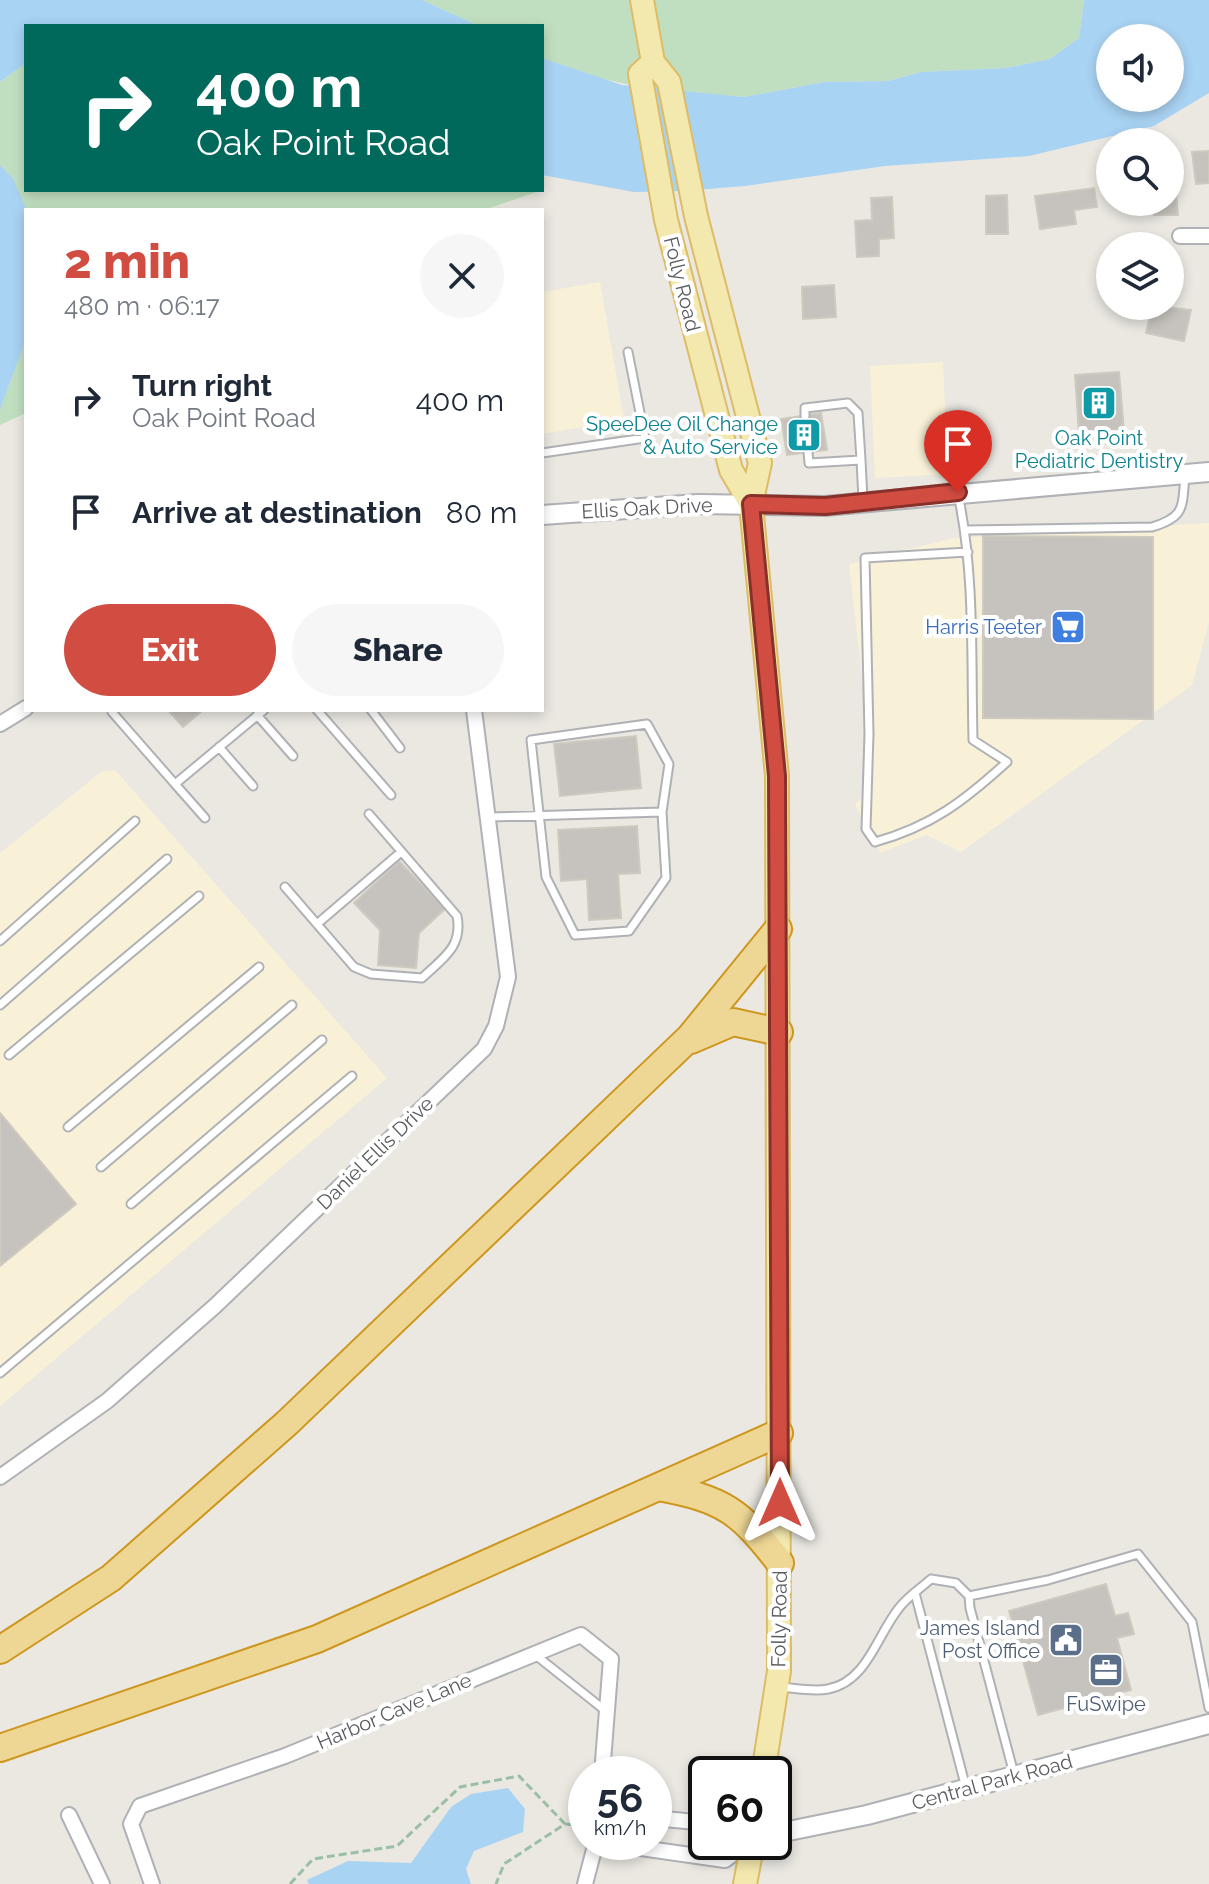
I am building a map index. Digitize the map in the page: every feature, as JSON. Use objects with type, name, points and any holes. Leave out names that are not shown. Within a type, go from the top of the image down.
[{"type":"highway","points":[[0,1650],[111,1578],[199,1505],[682,1044],[721,1002],[778,929]]},
{"type":"highway","points":[[682,1044],[733,1022],[779,1032]]},
{"type":"highway","points":[[0,1748],[317,1639],[779,1433]]},
{"type":"highway","points":[[658,1487],[692,1493],[727,1507],[750,1525],[780,1563]]},
{"type":"main road","name":"Folly Road","points":[[642,0],[653,62],[669,82],[696,216],[760,463],[751,504],[776,750],[779,1032],[780,1563],[777,1687],[766,1756]]},
{"type":"main road","name":"Folly Road","points":[[653,62],[640,74],[666,220],[731,470],[751,504]]},
{"type":"main road","points":[[745,1884],[748,1860]]},
{"type":"street","points":[[1184,236],[1209,236]]},
{"type":"street","name":"Ellis Oak Drive","points":[[544,515],[751,504],[825,506],[1209,472]]},
{"type":"street","points":[[0,724],[24,709]]},
{"type":"street","name":"Daniel Ellis Drive","points":[[0,1477],[107,1401],[167,1348],[484,1049],[496,1026],[508,977],[474,712]]},
{"type":"street","name":"Harbor Cave Lane","points":[[152,1884],[131,1824],[140,1806],[285,1756],[581,1635],[611,1659],[603,1756]]},
{"type":"street","name":"Central Park Road","points":[[792,1830],[966,1789],[1209,1724]]},
{"type":"street","points":[[69,1815],[102,1884]]},
{"type":"street","points":[[585,1884],[592,1860]]},
{"type":"lane","points":[[544,453],[645,438],[628,352]]},
{"type":"lane","points":[[805,416],[805,408],[848,403],[858,413],[863,502]]},
{"type":"lane","points":[[808,452],[809,463],[861,460]]},
{"type":"lane","points":[[966,530],[1152,527],[1173,521],[1182,509],[1185,476]]},
{"type":"lane","points":[[958,492],[968,552],[973,740],[1007,762],[959,806],[909,833],[875,842],[866,829],[869,734],[865,558],[968,552]]},
{"type":"lane","points":[[112,712],[205,818]]},
{"type":"lane","points":[[175,784],[260,712],[293,756]]},
{"type":"lane","points":[[319,712],[391,795]]},
{"type":"lane","points":[[373,712],[400,748]]},
{"type":"lane","points":[[647,724],[669,764],[662,812],[666,878],[629,931],[575,935],[546,877],[531,740],[647,724]]},
{"type":"lane","points":[[219,747],[253,786]]},
{"type":"lane","points":[[489,817],[662,812]]},
{"type":"lane","points":[[285,887],[354,967],[371,974],[422,978],[455,948],[460,930],[457,916],[369,814]]},
{"type":"lane","points":[[0,941],[135,821]]},
{"type":"lane","points":[[317,924],[401,852]]},
{"type":"lane","points":[[0,1005],[167,859]]},
{"type":"lane","points":[[9,1055],[199,896]]},
{"type":"lane","points":[[68,1127],[259,967]]},
{"type":"lane","points":[[101,1167],[292,1005]]},
{"type":"lane","points":[[131,1204],[322,1040]]},
{"type":"lane","points":[[0,1373],[352,1076]]},
{"type":"lane","points":[[969,1596],[1048,1580],[1138,1554],[1192,1622],[1209,1708]]},
{"type":"lane","points":[[777,1687],[827,1690],[846,1683],[871,1656],[899,1608],[915,1593],[931,1579],[956,1583],[969,1596],[1015,1776]]},
{"type":"lane","points":[[915,1593],[966,1789]]},
{"type":"lane","points":[[533,1653],[607,1712]]},
{"type":"path","points":[[290,1884],[313,1859],[397,1846],[460,1787],[519,1776],[565,1824]]},
{"type":"path","points":[[496,1884],[504,1864],[568,1824]]},
{"type":"shaded area","points":[[600,282],[624,420],[544,434],[544,292]]},
{"type":"shaded area","points":[[943,362],[948,474],[875,478],[870,366]]},
{"type":"shaded area","points":[[1209,523],[1209,622],[1192,685],[961,852],[926,835],[880,853],[855,805],[874,782],[849,564],[953,538]]},
{"type":"shaded area","points":[[115,770],[387,1078],[0,1406],[0,853],[101,772]]},
{"type":"green space","points":[[422,0],[1084,0],[1079,38],[1050,59],[1006,68],[921,72],[888,81],[824,82],[744,97],[653,90],[599,78],[544,59],[544,24],[475,24]]},
{"type":"green space","points":[[24,64],[24,192],[536,192],[490,208],[25,208],[12,177],[0,165],[0,82]]},
{"type":"green space","points":[[24,344],[24,414],[0,425],[0,410]]},
{"type":"water","points":[[0,0],[422,0],[475,24],[24,24],[24,64],[0,82]]},
{"type":"water","points":[[1084,0],[1209,0],[1209,93],[1184,108],[1184,24],[1096,24],[1096,112],[1177,112],[1154,126],[1096,128],[1096,140],[1029,156],[885,166],[745,186],[634,192],[544,175],[544,59],[622,85],[744,97],[824,82],[888,81],[921,72],[1006,68],[1050,59],[1079,38]]},
{"type":"water","points":[[0,165],[12,177],[26,208],[24,344],[0,410]]},
{"type":"water","points":[[508,1788],[525,1809],[523,1832],[474,1851],[466,1869],[471,1884],[309,1884],[307,1880],[348,1861],[411,1863],[451,1807],[471,1794]]},
{"type":"building","points":[[1209,151],[1209,183],[1196,184],[1192,152]]},
{"type":"building","points":[[1094,188],[1096,207],[1074,210],[1076,224],[1040,229],[1035,196]]},
{"type":"building","points":[[1007,195],[1008,234],[986,234],[986,196]]},
{"type":"building","points":[[892,197],[894,238],[879,239],[879,256],[857,257],[855,221],[872,220],[871,198]]},
{"type":"building","points":[[834,285],[836,317],[803,319],[802,287]]},
{"type":"building","points":[[1184,309],[1191,310],[1184,341],[1146,333],[1149,320],[1184,320]]},
{"type":"building","name":"Oak Point Pediatric Dentistry","points":[[1119,372],[1124,431],[1079,434],[1075,375]]},
{"type":"building","name":"SpeeDee Oil Change & Auto Service","points":[[821,413],[827,450],[787,455],[781,419]]},
{"type":"building","name":"Harris Teeter","points":[[983,536],[1153,537],[1153,719],[983,718]]},
{"type":"building","points":[[170,712],[201,712],[183,727]]},
{"type":"building","points":[[636,736],[641,788],[560,796],[554,744]]},
{"type":"building","points":[[637,826],[640,873],[618,874],[621,918],[589,920],[587,879],[561,881],[558,830]]},
{"type":"building","points":[[399,861],[445,909],[419,933],[416,968],[378,965],[380,930],[354,903]]},
{"type":"building","points":[[0,1113],[76,1204],[0,1266]]},
{"type":"building","points":[[1106,1584],[1115,1616],[1128,1613],[1134,1634],[1117,1638],[1131,1690],[1038,1715],[1009,1611]]},
{"type":"place","name":"Oak Point Pediatric Dentistry","points":[[1099,403]]},
{"type":"place","name":"SpeeDee Oil Change & Auto Service","points":[[804,435]]},
{"type":"place","name":"Harris Teeter","points":[[1068,627]]},
{"type":"place","name":"James Island Post Office","points":[[1066,1640]]},
{"type":"place","name":"FuSwipe","points":[[1106,1670]]},
{"type":"route","points":[[780,1503],[777,776],[751,504],[825,506],[958,492]]}]
